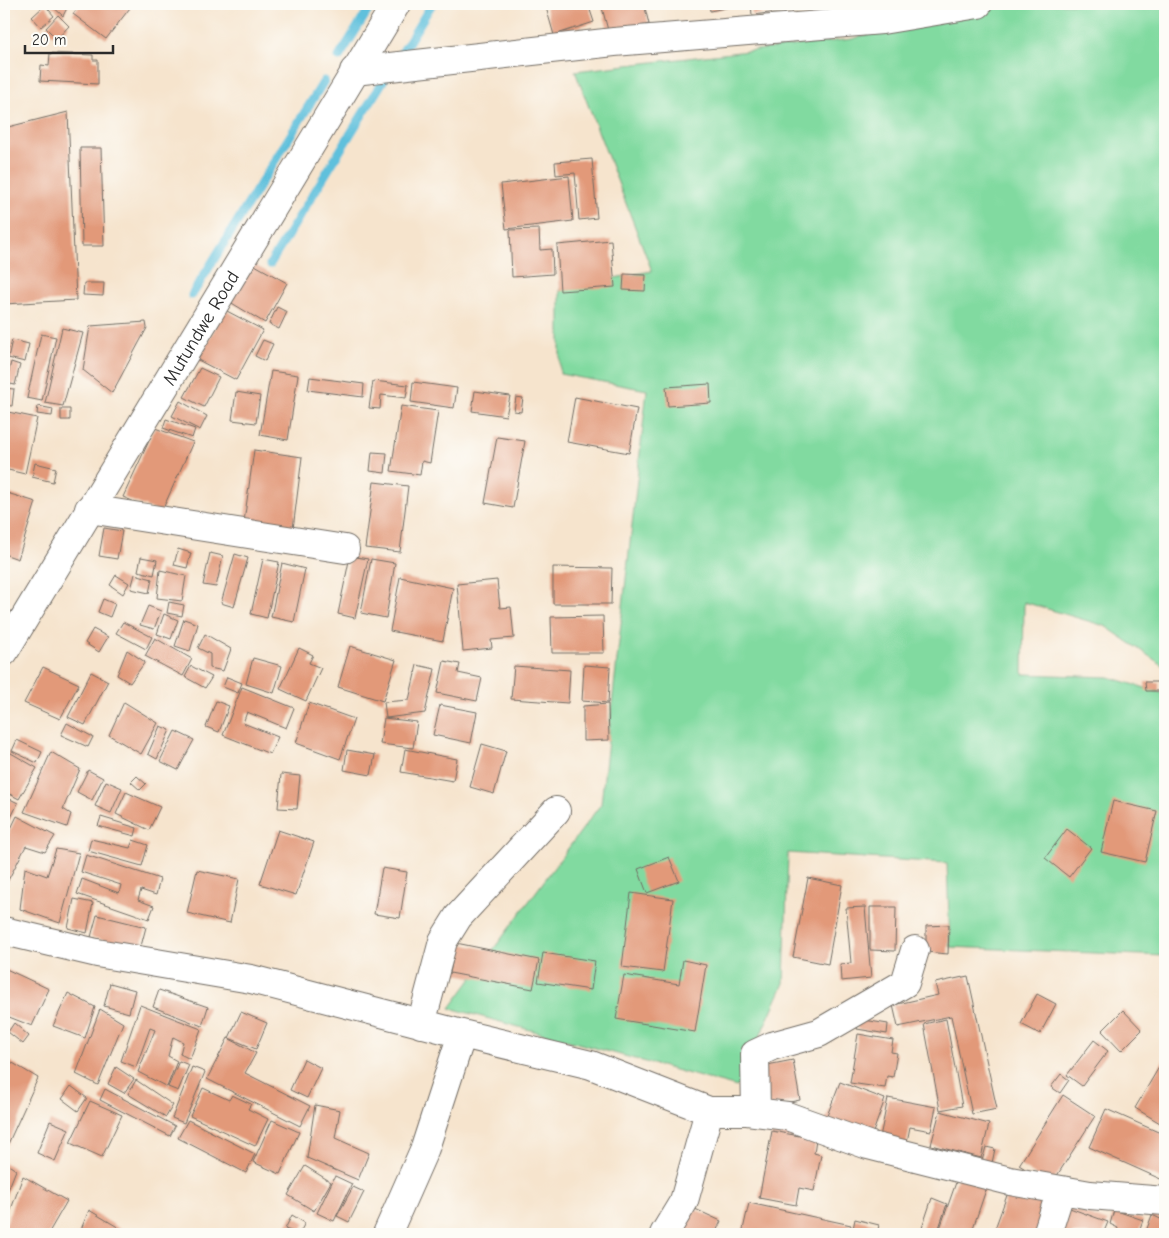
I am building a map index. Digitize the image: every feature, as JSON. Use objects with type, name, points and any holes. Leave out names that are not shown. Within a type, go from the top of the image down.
[{"type":"street","name":"Mutundwe Road","points":[[4,652],[396,4]]},
{"type":"street","points":[[354,71],[614,42],[882,20],[978,4]]},
{"type":"street","points":[[89,509],[345,549]]},
{"type":"street","points":[[421,1024],[443,941],[458,917],[556,811]]},
{"type":"street","points":[[4,931],[97,953],[251,979],[421,1024],[590,1065],[709,1111],[756,1112],[787,1116],[868,1146],[1010,1181],[1090,1195],[1165,1201]]},
{"type":"street","points":[[756,1112],[755,1054],[772,1046],[819,1033],[905,983],[914,950]]},
{"type":"street","points":[[387,1234],[425,1148],[462,1034]]},
{"type":"street","points":[[664,1234],[684,1201],[709,1111]]},
{"type":"street","points":[[1047,1234],[1061,1190]]},
{"type":"green space","points":[[974,4],[1165,4],[1165,667],[1105,626],[1024,602],[1023,674],[1109,677],[1165,694],[1165,956],[950,947],[947,863],[788,853],[784,983],[737,1087],[450,1008],[601,804],[647,390],[560,374],[560,288],[652,271],[575,71],[852,39]]},
{"type":"building","points":[[50,4],[69,4],[63,16]]},
{"type":"building","points":[[80,4],[133,4],[106,39],[73,14]]},
{"type":"building","points":[[545,4],[588,4],[594,22],[554,35]]},
{"type":"building","points":[[601,4],[644,4],[649,24],[609,34]]},
{"type":"building","points":[[709,4],[740,4],[740,5],[710,11]]},
{"type":"building","points":[[751,4],[803,4],[804,9],[752,15]]},
{"type":"building","points":[[45,5],[54,16],[41,27],[32,17]]},
{"type":"building","points":[[58,15],[69,26],[57,39],[46,28]]},
{"type":"building","points":[[50,53],[93,55],[93,60],[98,60],[98,84],[40,81],[41,65],[49,66]]},
{"type":"building","points":[[68,112],[76,300],[4,304],[4,128]]},
{"type":"building","points":[[80,148],[101,148],[104,246],[82,246]]},
{"type":"building","points":[[592,159],[597,218],[579,220],[575,173],[556,175],[555,162]]},
{"type":"building","points":[[569,176],[573,221],[506,229],[501,184]]},
{"type":"building","points":[[539,229],[540,250],[552,249],[553,274],[512,277],[510,230]]},
{"type":"building","points":[[611,240],[615,287],[560,291],[557,245]]},
{"type":"building","points":[[253,264],[287,283],[265,323],[230,302]]},
{"type":"building","points":[[624,274],[646,275],[645,291],[623,290]]},
{"type":"building","points":[[84,283],[104,283],[103,296],[83,295]]},
{"type":"building","points":[[277,307],[287,312],[279,329],[269,324]]},
{"type":"building","points":[[225,310],[263,330],[236,380],[198,360]]},
{"type":"building","points":[[146,322],[147,328],[112,393],[83,370],[90,326]]},
{"type":"building","points":[[62,328],[83,333],[63,406],[45,403]]},
{"type":"building","points":[[41,334],[56,337],[42,401],[27,398]]},
{"type":"building","points":[[12,340],[29,344],[25,362],[8,358]]},
{"type":"building","points":[[263,340],[273,344],[265,361],[255,356]]},
{"type":"building","points":[[11,362],[20,365],[15,385],[6,383]]},
{"type":"building","points":[[200,368],[219,377],[204,407],[184,397]]},
{"type":"building","points":[[271,371],[298,375],[288,440],[260,435]]},
{"type":"building","points":[[310,377],[364,384],[363,397],[308,390]]},
{"type":"building","points":[[373,381],[408,385],[406,398],[381,395],[380,409],[369,408]]},
{"type":"building","points":[[413,382],[457,388],[454,408],[411,402]]},
{"type":"building","points":[[710,384],[711,403],[668,406],[666,387]]},
{"type":"building","points":[[4,388],[14,389],[12,406],[4,405]]},
{"type":"building","points":[[475,391],[510,396],[506,416],[472,411]]},
{"type":"building","points":[[236,392],[260,396],[256,423],[232,420]]},
{"type":"building","points":[[516,397],[523,398],[521,412],[514,411]]},
{"type":"building","points":[[575,397],[637,409],[629,453],[567,442]]},
{"type":"building","points":[[180,401],[207,416],[200,430],[172,416]]},
{"type":"building","points":[[38,406],[53,409],[52,416],[37,414]]},
{"type":"building","points":[[401,406],[438,411],[430,463],[422,461],[420,475],[391,471]]},
{"type":"building","points":[[61,409],[70,409],[70,420],[61,420]]},
{"type":"building","points":[[8,412],[37,418],[25,474],[4,469],[4,434]]},
{"type":"building","points":[[166,419],[195,429],[192,438],[163,428]]},
{"type":"building","points":[[155,428],[193,442],[161,513],[123,497]]},
{"type":"building","points":[[497,437],[525,441],[513,508],[485,503]]},
{"type":"building","points":[[254,450],[302,457],[293,529],[244,522]]},
{"type":"building","points":[[372,452],[387,453],[385,473],[370,471]]},
{"type":"building","points":[[35,463],[56,468],[53,482],[32,477]]},
{"type":"building","points":[[374,482],[408,486],[400,552],[365,548]]},
{"type":"building","points":[[4,492],[36,502],[18,559],[4,554]]},
{"type":"building","points":[[104,528],[122,531],[117,559],[99,556]]},
{"type":"building","points":[[178,549],[191,553],[187,568],[174,565]]},
{"type":"building","points":[[210,553],[223,556],[216,587],[203,585]]},
{"type":"building","points":[[235,554],[248,558],[234,607],[221,603]]},
{"type":"building","points":[[350,556],[368,559],[355,618],[338,614]]},
{"type":"building","points":[[141,557],[157,560],[154,575],[138,571]]},
{"type":"building","points":[[263,559],[279,562],[267,618],[251,614]]},
{"type":"building","points":[[371,559],[395,563],[386,618],[361,613]]},
{"type":"building","points":[[282,563],[305,569],[294,622],[271,617]]},
{"type":"building","points":[[553,567],[612,568],[611,604],[553,604]]},
{"type":"building","points":[[160,570],[186,576],[182,601],[157,598]]},
{"type":"building","points":[[135,574],[152,579],[149,593],[131,589]]},
{"type":"building","points":[[116,575],[129,583],[123,594],[110,585]]},
{"type":"building","points":[[400,577],[453,588],[443,641],[390,631]]},
{"type":"building","points":[[497,580],[500,608],[511,607],[514,638],[491,640],[492,648],[463,651],[457,584]]},
{"type":"building","points":[[103,599],[115,604],[110,617],[98,612]]},
{"type":"building","points":[[169,602],[184,605],[182,616],[167,613]]},
{"type":"building","points":[[148,606],[161,611],[154,629],[140,625]]},
{"type":"building","points":[[164,614],[178,620],[171,639],[157,634]]},
{"type":"building","points":[[603,616],[604,653],[552,653],[551,617]]},
{"type":"building","points":[[184,619],[198,624],[190,651],[175,646]]},
{"type":"building","points":[[123,622],[152,637],[146,649],[116,633]]},
{"type":"building","points":[[93,629],[108,637],[99,652],[85,643]]},
{"type":"building","points":[[205,634],[231,649],[223,671],[210,668],[210,654],[198,648]]},
{"type":"building","points":[[155,638],[192,659],[183,676],[145,656]]},
{"type":"building","points":[[350,646],[396,660],[383,701],[338,687]]},
{"type":"building","points":[[299,648],[313,655],[309,663],[321,668],[306,701],[280,689]]},
{"type":"building","points":[[127,650],[145,662],[130,683],[117,675]]},
{"type":"building","points":[[253,658],[282,666],[274,693],[246,684]]},
{"type":"building","points":[[444,661],[460,664],[458,673],[482,678],[477,701],[437,693]]},
{"type":"building","points":[[417,665],[435,669],[425,713],[386,718],[384,702],[409,700]]},
{"type":"building","points":[[584,665],[610,667],[608,703],[582,701]]},
{"type":"building","points":[[191,666],[212,677],[205,688],[185,677]]},
{"type":"building","points":[[514,666],[570,670],[568,703],[511,699]]},
{"type":"building","points":[[43,667],[79,684],[60,719],[24,703]]},
{"type":"building","points":[[91,672],[108,681],[85,725],[68,717]]},
{"type":"building","points":[[227,677],[242,683],[238,693],[223,687]]},
{"type":"building","points":[[1145,682],[1159,682],[1159,691],[1146,691]]},
{"type":"building","points":[[242,687],[294,708],[286,728],[247,712],[243,723],[278,737],[270,754],[223,735]]},
{"type":"building","points":[[216,701],[229,706],[219,732],[206,727]]},
{"type":"building","points":[[124,702],[158,723],[141,754],[109,735]]},
{"type":"building","points":[[309,703],[354,719],[340,759],[296,743]]},
{"type":"building","points":[[608,704],[609,740],[583,741],[583,706]]},
{"type":"building","points":[[440,705],[477,712],[471,743],[433,735]]},
{"type":"building","points":[[384,718],[417,722],[413,748],[380,744]]},
{"type":"building","points":[[67,723],[93,737],[88,747],[61,735]]},
{"type":"building","points":[[160,726],[170,730],[157,759],[148,754]]},
{"type":"building","points":[[175,731],[194,740],[178,770],[160,761]]},
{"type":"building","points":[[17,740],[42,752],[37,763],[12,751]]},
{"type":"building","points":[[482,744],[506,751],[494,794],[470,787]]},
{"type":"building","points":[[4,749],[37,768],[19,799],[4,791]]},
{"type":"building","points":[[405,749],[457,759],[453,781],[401,772]]},
{"type":"building","points":[[347,750],[375,755],[371,775],[344,770]]},
{"type":"building","points":[[51,752],[80,769],[63,809],[71,814],[67,827],[24,812]]},
{"type":"building","points":[[88,770],[103,778],[92,800],[77,792]]},
{"type":"building","points":[[281,774],[300,776],[297,809],[278,808]]},
{"type":"building","points":[[137,776],[146,784],[140,790],[131,782]]},
{"type":"building","points":[[106,781],[122,788],[111,813],[95,806]]},
{"type":"building","points":[[126,792],[160,807],[149,830],[116,814]]},
{"type":"building","points":[[4,796],[18,803],[4,832]]},
{"type":"building","points":[[1113,801],[1157,811],[1145,862],[1101,852]]},
{"type":"building","points":[[17,816],[55,836],[45,852],[26,846],[4,888],[4,843]]},
{"type":"building","points":[[101,817],[137,828],[135,836],[98,826]]},
{"type":"building","points":[[1067,829],[1091,848],[1069,877],[1045,858]]},
{"type":"building","points":[[278,830],[314,842],[296,895],[260,884]]},
{"type":"building","points":[[91,839],[130,848],[133,840],[148,845],[142,866],[88,851]]},
{"type":"building","points":[[56,849],[79,853],[60,923],[20,909],[25,868],[47,876]]},
{"type":"building","points":[[86,855],[160,879],[156,895],[141,890],[138,900],[154,906],[149,919],[77,894],[82,879],[119,893],[121,885],[81,872]]},
{"type":"building","points":[[669,857],[679,881],[647,893],[638,869]]},
{"type":"building","points":[[382,868],[407,872],[400,918],[374,914]]},
{"type":"building","points":[[197,870],[239,879],[230,923],[187,913]]},
{"type":"building","points":[[808,878],[842,885],[828,964],[793,957]]},
{"type":"building","points":[[631,893],[673,899],[663,972],[622,967]]},
{"type":"building","points":[[74,899],[93,903],[87,933],[68,928]]},
{"type":"building","points":[[865,907],[871,978],[841,981],[840,964],[851,963],[846,908]]},
{"type":"building","points":[[870,907],[896,907],[895,951],[870,950]]},
{"type":"building","points":[[97,915],[146,927],[140,950],[91,937]]},
{"type":"building","points":[[949,925],[948,954],[926,952],[926,926]]},
{"type":"building","points":[[456,943],[539,960],[533,989],[450,973]]},
{"type":"building","points":[[543,953],[595,961],[591,990],[538,982]]},
{"type":"building","points":[[683,960],[706,965],[695,1032],[616,1019],[624,975],[679,984]]},
{"type":"building","points":[[4,968],[49,989],[32,1026],[4,1015]]},
{"type":"building","points":[[968,976],[997,1109],[972,1114],[951,1016],[898,1027],[893,1005],[938,995],[935,983]]},
{"type":"building","points":[[110,983],[135,990],[129,1013],[104,1006]]},
{"type":"building","points":[[159,990],[208,1007],[202,1026],[153,1007]]},
{"type":"building","points":[[68,993],[95,1007],[85,1038],[53,1026]]},
{"type":"building","points":[[1037,994],[1056,1004],[1040,1034],[1021,1024]]},
{"type":"building","points":[[140,1005],[201,1029],[190,1059],[180,1054],[183,1042],[173,1037],[168,1056],[177,1061],[167,1087],[138,1072],[155,1030],[150,1028],[136,1067],[121,1061]]},
{"type":"building","points":[[100,1009],[123,1023],[98,1085],[76,1074]]},
{"type":"building","points":[[1123,1010],[1142,1030],[1121,1051],[1102,1031]]},
{"type":"building","points":[[241,1012],[267,1023],[256,1049],[229,1038]]},
{"type":"building","points":[[858,1019],[888,1024],[887,1034],[857,1029]]},
{"type":"building","points":[[946,1019],[962,1106],[940,1110],[924,1024]]},
{"type":"building","points":[[14,1023],[29,1036],[23,1044],[8,1032]]},
{"type":"building","points":[[858,1034],[893,1040],[891,1052],[897,1053],[893,1077],[887,1076],[885,1088],[850,1083]]},
{"type":"building","points":[[228,1038],[256,1053],[245,1073],[310,1106],[300,1126],[207,1079]]},
{"type":"building","points":[[1094,1040],[1108,1051],[1082,1086],[1067,1075]]},
{"type":"building","points":[[1165,1057],[1165,1126],[1135,1108]]},
{"type":"building","points":[[6,1059],[38,1078],[8,1144],[4,1141],[4,1064]]},
{"type":"building","points":[[304,1059],[321,1068],[307,1098],[290,1090]]},
{"type":"building","points":[[793,1060],[800,1100],[769,1106],[762,1066]]},
{"type":"building","points":[[179,1061],[189,1065],[178,1091],[168,1087]]},
{"type":"building","points":[[116,1067],[134,1079],[124,1093],[108,1084]]},
{"type":"building","points":[[192,1067],[205,1072],[184,1123],[172,1118]]},
{"type":"building","points":[[1061,1074],[1069,1080],[1060,1093],[1051,1087]]},
{"type":"building","points":[[136,1080],[173,1105],[166,1117],[128,1094]]},
{"type":"building","points":[[840,1082],[885,1099],[871,1138],[825,1121]]},
{"type":"building","points":[[71,1086],[87,1098],[78,1111],[62,1099]]},
{"type":"building","points":[[203,1088],[229,1100],[232,1095],[251,1104],[248,1109],[268,1119],[255,1146],[190,1116]]},
{"type":"building","points":[[105,1089],[175,1126],[170,1136],[100,1100]]},
{"type":"building","points":[[1063,1095],[1095,1116],[1051,1185],[1019,1165]]},
{"type":"building","points":[[888,1098],[936,1107],[931,1131],[910,1127],[906,1147],[879,1142]]},
{"type":"building","points":[[90,1101],[122,1115],[102,1157],[70,1143]]},
{"type":"building","points":[[315,1105],[340,1110],[335,1138],[369,1153],[358,1180],[307,1158]]},
{"type":"building","points":[[1106,1109],[1165,1135],[1165,1181],[1089,1147]]},
{"type":"building","points":[[940,1111],[989,1124],[981,1158],[931,1145]]},
{"type":"building","points":[[188,1120],[255,1154],[246,1173],[178,1138]]},
{"type":"building","points":[[272,1120],[299,1132],[280,1174],[253,1162]]},
{"type":"building","points":[[50,1121],[69,1129],[55,1161],[37,1153]]},
{"type":"building","points":[[772,1131],[816,1139],[814,1153],[821,1155],[814,1191],[799,1188],[796,1205],[759,1198]]},
{"type":"building","points":[[986,1147],[995,1149],[992,1163],[982,1161]]},
{"type":"building","points":[[4,1162],[16,1170],[4,1200]]},
{"type":"building","points":[[305,1166],[331,1182],[314,1211],[288,1195]]},
{"type":"building","points":[[960,1171],[989,1181],[971,1234],[938,1234]]},
{"type":"building","points":[[23,1176],[67,1201],[48,1234],[23,1234],[4,1229]]},
{"type":"building","points":[[335,1176],[352,1184],[334,1221],[317,1213]]},
{"type":"building","points":[[353,1187],[364,1192],[349,1222],[337,1216]]},
{"type":"building","points":[[1010,1187],[1049,1201],[1038,1234],[993,1234]]},
{"type":"building","points":[[932,1198],[947,1204],[937,1234],[920,1234]]},
{"type":"building","points":[[749,1203],[851,1225],[849,1234],[742,1234]]},
{"type":"building","points":[[1067,1207],[1108,1222],[1103,1234],[1056,1234]]},
{"type":"building","points":[[693,1208],[721,1221],[715,1234],[681,1234]]},
{"type":"building","points":[[89,1210],[121,1229],[119,1234],[79,1234]]},
{"type":"building","points":[[1114,1210],[1143,1220],[1138,1234],[1116,1234],[1118,1228],[1110,1224]]},
{"type":"building","points":[[292,1215],[305,1223],[299,1234],[285,1229]]},
{"type":"building","points":[[1152,1215],[1165,1221],[1165,1234],[1145,1234]]},
{"type":"building","points":[[855,1219],[879,1225],[877,1234],[852,1234]]},
{"type":"waterway","points":[[339,57],[372,4]]},
{"type":"waterway","points":[[400,56],[432,4]]},
{"type":"waterway","points":[[270,264],[385,78]]},
{"type":"waterway","points":[[192,295],[324,81]]}]
